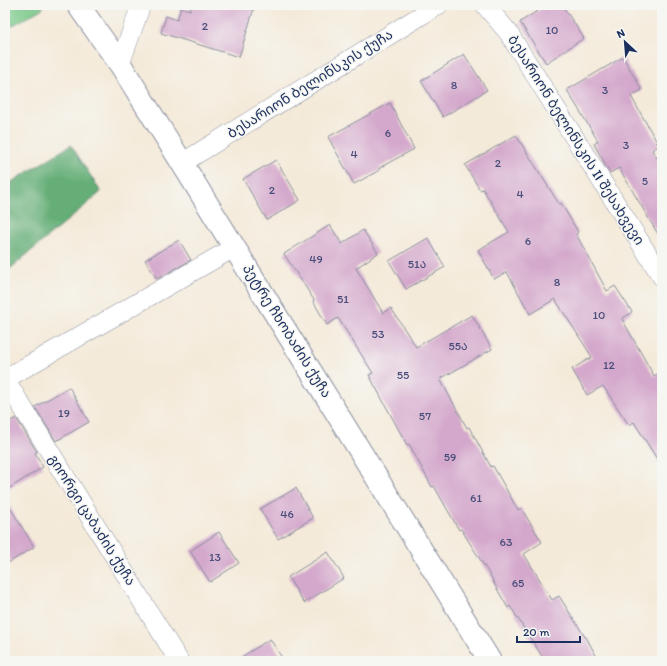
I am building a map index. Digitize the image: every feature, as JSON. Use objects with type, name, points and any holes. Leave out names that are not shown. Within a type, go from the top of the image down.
[{"type":"street","name":"პეტრე ჩხობაძის ქუჩა","points":[[78,5],[120,64],[235,247],[490,661]]},
{"type":"street","points":[[120,64],[141,5]]},
{"type":"street","name":"ბესარიონ ბელინსკის ქუჩა","points":[[182,163],[438,5]]},
{"type":"street","name":"ბესარიონ ბელინსკის II შესახვევი","points":[[485,5],[508,32],[662,277]]},
{"type":"street","points":[[5,379],[235,247]]},
{"type":"street","name":"გიორგი ცაბაძის ქუჩა","points":[[5,379],[179,661]]},
{"type":"green space","points":[[5,5],[42,5],[43,8],[8,28],[5,22]]},
{"type":"green space","points":[[71,145],[101,192],[5,273],[5,186]]},
{"type":"building","points":[[191,5],[255,5],[239,57],[161,33],[166,16],[177,20],[181,7],[190,10]]},
{"type":"building","points":[[547,5],[562,5],[584,38],[546,63],[520,22]]},
{"type":"building","points":[[464,54],[487,90],[443,117],[421,81]]},
{"type":"building","points":[[623,57],[642,90],[631,96],[659,146],[652,150],[662,166],[662,241],[619,168],[610,173],[594,144],[598,141],[567,90]]},
{"type":"building","points":[[390,103],[414,149],[379,168],[380,170],[354,184],[328,137]]},
{"type":"building","points":[[516,135],[559,204],[561,203],[578,232],[576,234],[607,291],[615,286],[632,312],[622,319],[654,376],[662,371],[662,467],[634,422],[629,425],[603,386],[587,395],[572,369],[592,357],[555,299],[530,314],[507,272],[494,279],[478,250],[509,232],[483,189],[480,190],[465,165]]},
{"type":"building","points":[[276,160],[300,200],[267,220],[243,179]]},
{"type":"building","points":[[330,225],[342,244],[363,230],[378,253],[356,268],[383,313],[391,308],[416,347],[472,315],[492,349],[440,379],[467,428],[469,427],[491,467],[493,466],[518,510],[521,508],[542,542],[524,554],[552,600],[559,596],[586,637],[599,661],[545,661],[510,606],[508,608],[493,580],[461,529],[459,530],[434,486],[432,487],[369,375],[373,373],[338,318],[327,325],[313,301],[314,300],[284,254]]},
{"type":"building","points":[[428,238],[445,267],[406,289],[389,261]]},
{"type":"building","points":[[179,240],[191,260],[157,279],[145,260]]},
{"type":"building","points":[[69,387],[89,422],[56,441],[35,407]]},
{"type":"building","points":[[16,418],[37,452],[35,453],[43,467],[5,491],[5,424]]},
{"type":"building","points":[[296,488],[313,518],[278,539],[260,509]]},
{"type":"building","points":[[5,499],[34,547],[5,565]]},
{"type":"building","points":[[219,532],[239,563],[210,582],[190,551]]},
{"type":"building","points":[[328,552],[344,578],[304,603],[288,577]]},
{"type":"building","points":[[270,639],[284,661],[235,661]]}]
